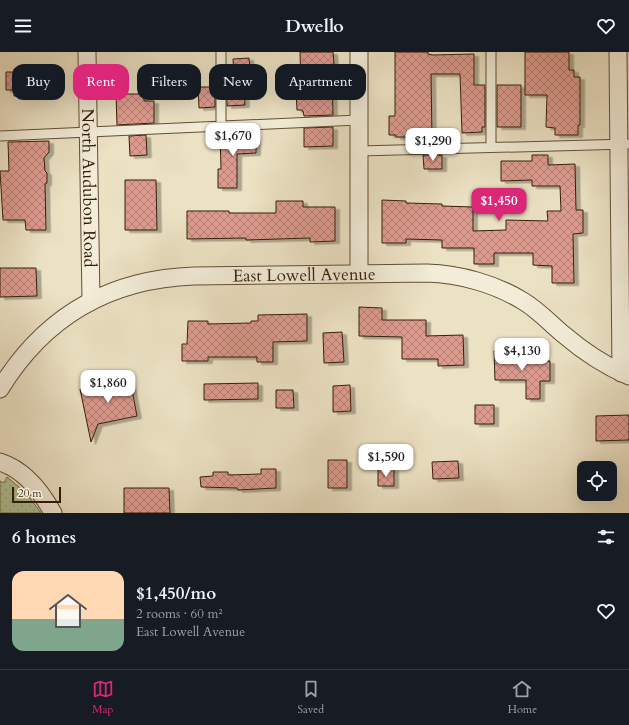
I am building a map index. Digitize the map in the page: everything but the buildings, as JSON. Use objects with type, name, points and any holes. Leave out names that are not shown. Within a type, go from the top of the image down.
[{"type":"street","name":"North Audubon Road","points":[[87,52],[91,301]]},
{"type":"street","points":[[359,52],[359,273]]},
{"type":"street","points":[[618,52],[624,144],[625,374]]},
{"type":"street","name":"East Lowell Avenue","points":[[0,389],[17,364],[37,341],[65,317],[104,294],[140,282],[170,277],[359,273],[435,274],[465,278],[486,284],[523,301],[588,354],[609,368],[625,374]]},
{"type":"street","points":[[0,462],[18,470],[29,480],[40,492],[53,513]]},
{"type":"lane","points":[[220,126],[221,52]]},
{"type":"lane","points":[[491,52],[491,147]]},
{"type":"lane","points":[[0,136],[359,120]]},
{"type":"lane","points":[[359,151],[624,144]]},
{"type":"green space","points":[[7,477],[27,494],[41,513],[0,513],[0,481],[4,483]]}]
